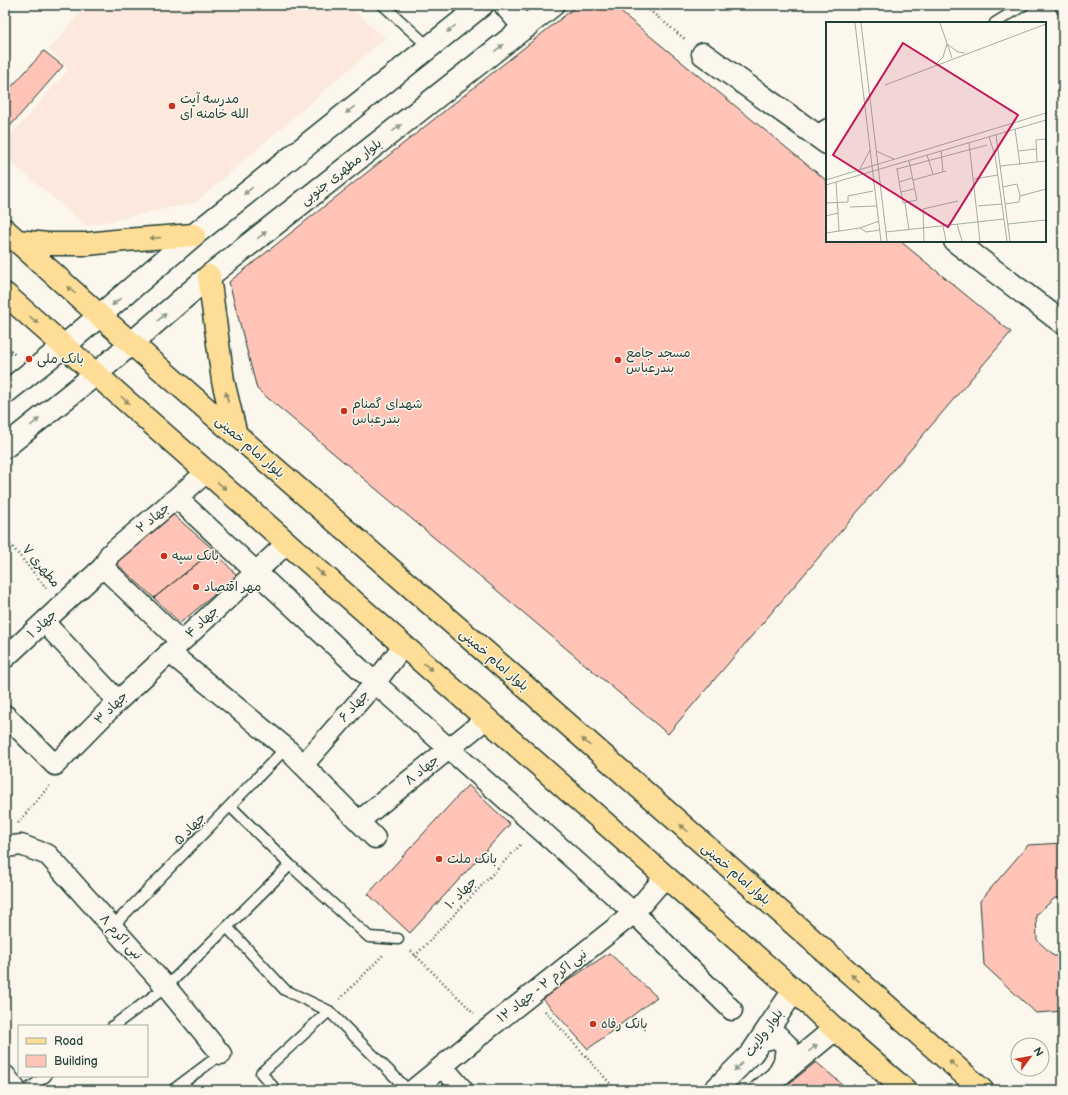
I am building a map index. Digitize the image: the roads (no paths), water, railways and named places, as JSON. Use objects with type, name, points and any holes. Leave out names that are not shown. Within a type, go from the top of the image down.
[{"type":"main road","points":[[11,235],[48,244],[87,244],[194,235]]},
{"type":"main road","name":"بلوار امام خمینی","points":[[11,235],[100,316],[520,682],[982,1090]]},
{"type":"main road","points":[[209,276],[223,381],[236,435]]},
{"type":"main road","points":[[5,294],[794,990],[835,1029],[905,1090]]},
{"type":"street","points":[[5,393],[100,316],[194,235],[482,5]]},
{"type":"street","points":[[505,5],[525,28]]},
{"type":"street","name":"بلوار مطهری جنوبی","points":[[96,374],[209,276],[553,5]]},
{"type":"street","points":[[703,54],[822,133]]},
{"type":"street","points":[[955,242],[1057,317]]},
{"type":"street","points":[[5,447],[96,374]]},
{"type":"street","name":"جهاد ۲","points":[[61,606],[103,567],[110,554],[206,472]]},
{"type":"street","points":[[176,498],[375,683],[634,913],[732,1010]]},
{"type":"street","name":"جهاد ۴","points":[[175,647],[287,543]]},
{"type":"street","points":[[103,567],[175,647],[286,748],[375,838]]},
{"type":"street","name":"جهاد ۱","points":[[5,658],[61,606]]},
{"type":"street","points":[[44,622],[118,701]]},
{"type":"street","name":"جهاد ۶","points":[[303,765],[375,683],[403,646]]},
{"type":"street","name":"جهاد ۳","points":[[5,715],[55,765],[118,701],[175,647]]},
{"type":"street","name":"جهاد ۸","points":[[359,822],[486,719]]},
{"type":"street","name":"نبی اکرم ۸","points":[[5,847],[21,845],[48,855],[166,987],[221,1054]]},
{"type":"street","name":"نبی اکرم ۲ - جهاد ۱۲","points":[[413,1090],[634,913],[666,877]]},
{"type":"street","name":"بلوار ولایت","points":[[715,1090],[752,1053],[794,990]]},
{"type":"street","points":[[761,1090],[835,1029]]},
{"type":"street","points":[[761,1040],[777,1036],[787,1046],[785,1062],[777,1076]]},
{"type":"street","points":[[442,1066],[462,1090]]},
{"type":"street","points":[[5,1077],[15,1090]]},
{"type":"lane","points":[[383,5],[429,47]]},
{"type":"lane","points":[[997,22],[1024,5]]},
{"type":"lane","points":[[1060,5],[1063,10]]},
{"type":"lane","name":"جهاد ۵","points":[[112,927],[286,748]]},
{"type":"lane","points":[[230,806],[290,865],[369,937],[398,939]]},
{"type":"lane","points":[[114,1025],[166,987],[290,865]]},
{"type":"lane","points":[[227,927],[285,990],[329,1011],[408,1090]]},
{"type":"lane","points":[[276,1090],[261,1073],[329,1011]]},
{"type":"lane","points":[[173,1090],[221,1054]]},
{"type":"lane","points":[[27,1090],[45,1077]]},
{"type":"place","name":"مدرسه آیت الله خامنه ای","points":[[172,106]]},
{"type":"place","name":"بانک ملی","points":[[29,359]]},
{"type":"place","name":"مسجد جامع بندرعباس","points":[[618,360]]},
{"type":"place","name":"شهدای گمنام بندرعباس","points":[[344,411]]},
{"type":"place","name":"بانک سپه","points":[[164,556]]},
{"type":"place","name":"مهر اقتصاد","points":[[196,587]]},
{"type":"place","name":"بانک ملت","points":[[439,859]]},
{"type":"place","name":"بانک رفاه","points":[[593,1024]]}]
